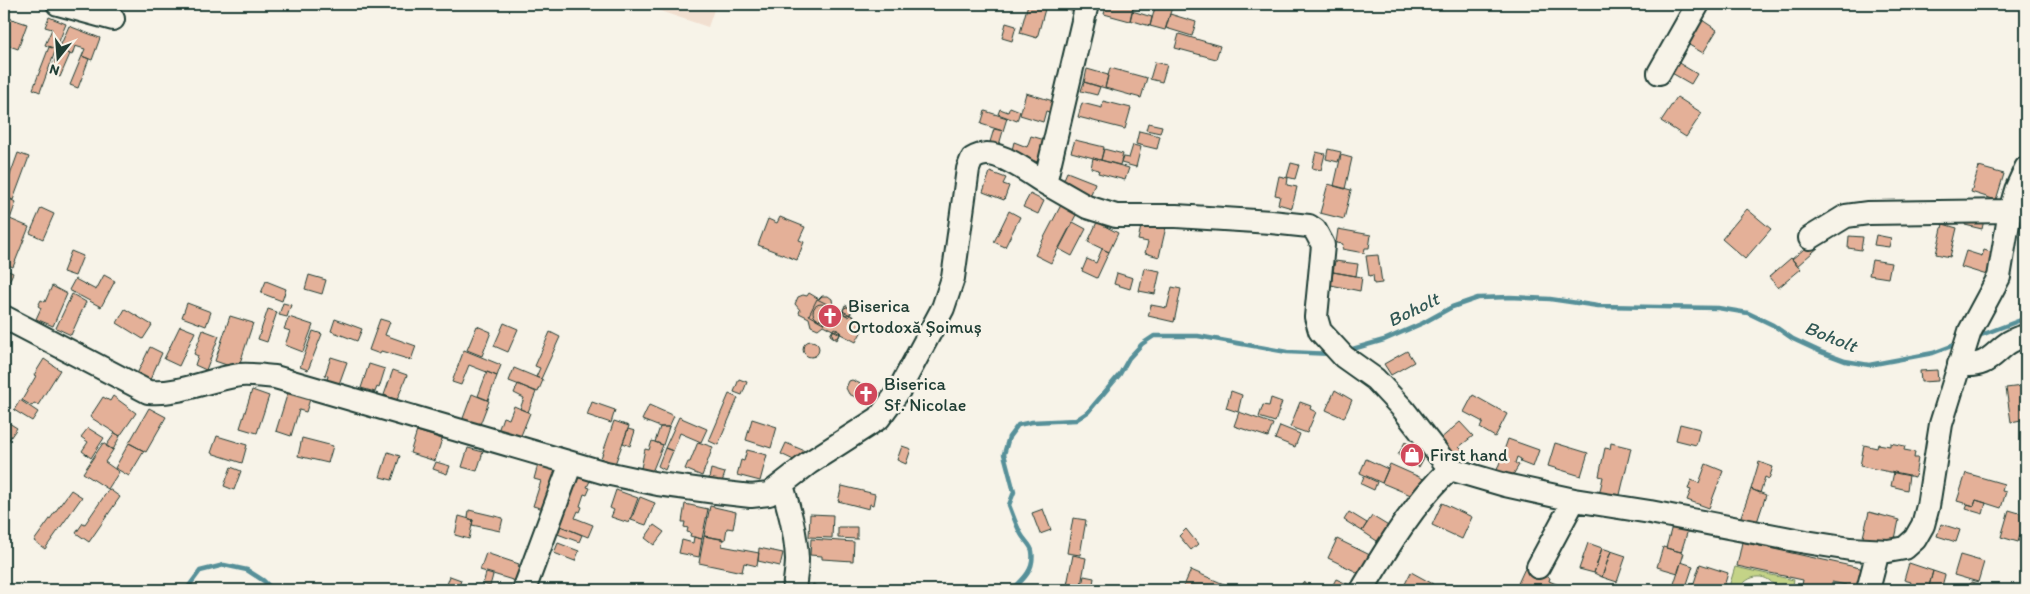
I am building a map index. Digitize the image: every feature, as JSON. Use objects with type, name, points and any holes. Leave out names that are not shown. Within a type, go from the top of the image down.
[{"type":"street","points":[[58,4],[113,19]]},
{"type":"street","points":[[1046,183],[1088,4]]},
{"type":"street","points":[[1659,73],[1698,4]]},
{"type":"street","points":[[4,317],[148,392],[178,390],[239,375],[274,377],[606,473],[658,484],[752,496],[769,494],[809,463],[879,418],[898,392],[943,308],[949,291],[953,278],[968,169],[972,159],[980,155],[994,155],[1021,168],[1087,207],[1116,216],[1176,216],[1309,226],[1315,230],[1323,245],[1316,317],[1320,330],[1337,350],[1375,379],[1404,409],[1450,469],[1496,483],[1574,500],[1650,512],[1806,542],[1878,551],[1896,551],[1905,548],[1915,539],[1923,524],[1928,506],[1941,424],[1960,361],[1979,312],[1999,277],[2010,211],[2016,190],[2026,168]]},
{"type":"street","points":[[1810,238],[1846,216],[1868,213],[2010,211]]},
{"type":"street","points":[[1960,361],[1970,366],[1979,365],[2010,341],[2026,336]]},
{"type":"street","points":[[524,590],[571,463]]},
{"type":"street","points":[[1362,590],[1408,519],[1433,485],[1450,469]]},
{"type":"street","points":[[782,485],[790,512],[795,542],[797,561],[794,590]]},
{"type":"street","points":[[1538,567],[1574,500]]},
{"type":"street","points":[[1868,590],[1878,551]]},
{"type":"shaded area","points":[[639,4],[716,4],[708,27]]},
{"type":"green space","points":[[1735,567],[1794,580],[1792,590],[1777,590],[1769,580],[1758,577],[1747,580],[1739,590],[1728,590]]},
{"type":"building","points":[[1028,4],[1045,9],[1037,38],[1020,33]]},
{"type":"building","points":[[1041,4],[1079,4],[1076,12]]},
{"type":"building","points":[[1107,4],[1134,5],[1130,21],[1104,14]]},
{"type":"building","points":[[1156,4],[1173,4],[1165,30],[1150,26]]},
{"type":"building","points":[[1132,11],[1152,17],[1150,26],[1130,20]]},
{"type":"building","points":[[1170,14],[1196,22],[1192,36],[1166,28]]},
{"type":"building","points":[[6,17],[27,24],[18,49],[4,44]]},
{"type":"building","points":[[49,17],[66,24],[56,49],[45,45],[52,29],[45,27]]},
{"type":"building","points":[[1699,18],[1717,30],[1703,53],[1684,42]]},
{"type":"building","points":[[1006,23],[1016,26],[1012,41],[1002,38]]},
{"type":"building","points":[[69,26],[100,38],[92,60],[82,56],[85,49],[75,46],[72,55],[59,49]]},
{"type":"building","points":[[1179,34],[1220,46],[1216,59],[1175,48]]},
{"type":"building","points":[[49,47],[56,49],[40,92],[33,89]]},
{"type":"building","points":[[59,49],[70,54],[60,77],[50,73]]},
{"type":"building","points":[[82,56],[89,59],[78,88],[70,85]]},
{"type":"building","points":[[1155,62],[1167,65],[1162,82],[1150,79]]},
{"type":"building","points":[[1677,62],[1697,74],[1691,84],[1670,72]]},
{"type":"building","points":[[1110,68],[1147,78],[1141,98],[1105,88]]},
{"type":"building","points":[[1087,69],[1108,75],[1105,88],[1084,82]]},
{"type":"building","points":[[1084,82],[1100,87],[1097,95],[1081,91]]},
{"type":"building","points":[[1026,93],[1053,101],[1049,112],[1046,111],[1043,122],[1020,115]]},
{"type":"building","points":[[1677,97],[1702,113],[1686,137],[1661,121]]},
{"type":"building","points":[[1103,101],[1131,108],[1125,129],[1078,117],[1082,103],[1102,108]]},
{"type":"building","points":[[1010,107],[1020,111],[1017,121],[998,114],[1000,109],[1008,112]]},
{"type":"building","points":[[985,111],[1007,118],[1003,131],[981,124]]},
{"type":"building","points":[[1148,123],[1162,126],[1160,133],[1146,130]]},
{"type":"building","points":[[994,129],[1003,131],[999,145],[990,142]]},
{"type":"building","points":[[1139,131],[1160,136],[1157,149],[1136,144]]},
{"type":"building","points":[[1031,136],[1045,140],[1038,162],[1011,154],[1014,142],[1027,147]]},
{"type":"building","points":[[1075,140],[1104,147],[1101,160],[1071,152]]},
{"type":"building","points":[[1133,145],[1141,147],[1136,167],[1121,163],[1123,157],[1129,158]]},
{"type":"building","points":[[1104,149],[1123,154],[1120,165],[1101,160]]},
{"type":"building","points":[[1328,149],[1341,152],[1338,162],[1326,159]]},
{"type":"building","points":[[1316,152],[1325,154],[1321,170],[1312,168]]},
{"type":"building","points":[[18,153],[29,157],[13,200],[4,196],[4,192]]},
{"type":"building","points":[[1341,155],[1352,158],[1345,189],[1334,186]]},
{"type":"building","points":[[1093,158],[1129,168],[1125,180],[1098,173],[1099,170],[1091,168]]},
{"type":"building","points":[[1291,163],[1299,165],[1295,179],[1287,177]]},
{"type":"building","points":[[1979,167],[2004,174],[1996,200],[1971,192]]},
{"type":"building","points":[[990,172],[1006,178],[1003,184],[1009,186],[1004,200],[983,192]]},
{"type":"building","points":[[1067,172],[1095,183],[1090,197],[1061,186]]},
{"type":"building","points":[[1279,176],[1288,178],[1287,185],[1297,187],[1292,208],[1278,204],[1280,196],[1275,195]]},
{"type":"building","points":[[1328,184],[1351,190],[1344,219],[1320,213]]},
{"type":"building","points":[[1030,194],[1044,201],[1038,214],[1023,207]]},
{"type":"building","points":[[4,197],[16,202],[10,219],[29,227],[13,267],[4,263],[4,244],[8,235],[4,233]]},
{"type":"building","points":[[1061,205],[1077,213],[1051,263],[1035,255]]},
{"type":"building","points":[[41,208],[54,214],[43,239],[30,233]]},
{"type":"building","points":[[1747,209],[1771,229],[1745,259],[1722,239]]},
{"type":"building","points":[[1009,211],[1020,217],[1005,247],[994,242]]},
{"type":"building","points":[[1968,215],[1984,220],[1982,229],[1965,225]]},
{"type":"building","points":[[780,217],[805,227],[799,240],[804,242],[797,260],[758,245],[768,219],[777,223]]},
{"type":"building","points":[[1073,222],[1086,229],[1072,256],[1059,249]]},
{"type":"building","points":[[1097,222],[1118,233],[1109,252],[1088,242]]},
{"type":"building","points":[[1142,222],[1166,227],[1159,257],[1145,253],[1148,242],[1138,240]]},
{"type":"building","points":[[1943,224],[1957,228],[1950,257],[1936,254]]},
{"type":"building","points":[[1338,229],[1371,235],[1369,248],[1365,248],[1364,253],[1342,249],[1343,244],[1336,243]]},
{"type":"building","points":[[1876,235],[1891,238],[1889,247],[1874,245]]},
{"type":"building","points":[[1849,236],[1863,237],[1861,250],[1848,248]]},
{"type":"building","points":[[1815,240],[1820,246],[1797,266],[1792,259]]},
{"type":"building","points":[[1102,249],[1109,252],[1097,278],[1082,271],[1087,259],[1096,263]]},
{"type":"building","points":[[1984,250],[1997,254],[1990,276],[1961,267],[1966,251],[1982,256]]},
{"type":"building","points":[[71,251],[83,256],[75,276],[63,272]]},
{"type":"building","points":[[1378,255],[1382,283],[1374,284],[1373,275],[1369,276],[1366,256]]},
{"type":"building","points":[[1791,258],[1801,269],[1778,288],[1769,277]]},
{"type":"building","points":[[1872,260],[1891,263],[1888,278],[1869,275]]},
{"type":"building","points":[[1335,261],[1358,264],[1356,276],[1333,272]]},
{"type":"building","points":[[1144,268],[1160,271],[1155,294],[1139,291]]},
{"type":"building","points":[[4,269],[13,273],[4,292]]},
{"type":"building","points":[[1333,272],[1362,277],[1360,291],[1331,285]]},
{"type":"building","points":[[1117,273],[1133,278],[1130,289],[1114,284]]},
{"type":"building","points":[[104,275],[115,281],[101,307],[69,290],[75,279],[96,290]]},
{"type":"building","points":[[309,275],[326,280],[322,294],[305,289]]},
{"type":"building","points":[[266,281],[286,289],[282,301],[261,293]]},
{"type":"building","points":[[52,286],[67,294],[53,326],[36,319],[41,308],[38,306],[41,300],[45,302]]},
{"type":"building","points":[[1172,287],[1181,289],[1174,322],[1148,316],[1151,305],[1167,308]]},
{"type":"building","name":"Biserica Ortodoxă Șoimuș","points":[[809,293],[819,299],[822,296],[828,296],[832,299],[833,306],[866,323],[856,342],[823,325],[818,329],[811,326],[809,318],[799,313],[800,310],[795,304],[798,297],[807,296]]},
{"type":"building","points":[[72,294],[86,302],[71,335],[56,328]]},
{"type":"building","points":[[817,299],[833,307],[825,324],[809,315]]},
{"type":"building","points":[[187,303],[211,312],[206,326],[182,317]]},
{"type":"building","points":[[283,303],[291,305],[287,317],[279,315]]},
{"type":"building","points":[[821,304],[827,306],[829,312],[827,318],[821,320],[815,318],[813,312],[815,306]]},
{"type":"building","points":[[845,305],[853,309],[849,317],[842,313]]},
{"type":"building","points":[[847,307],[851,311],[847,315],[843,311]]},
{"type":"building","points":[[125,309],[152,325],[143,339],[117,323]]},
{"type":"building","points":[[268,309],[277,312],[267,342],[258,339]]},
{"type":"building","points":[[230,316],[253,323],[238,369],[215,361]]},
{"type":"building","points":[[289,317],[313,325],[303,352],[285,345],[290,331],[284,329]]},
{"type":"building","points":[[335,319],[362,329],[357,341],[331,331]]},
{"type":"building","points":[[380,319],[390,322],[385,335],[416,346],[411,360],[381,351],[380,354],[369,350]]},
{"type":"building","points":[[504,323],[518,329],[508,352],[494,346]]},
{"type":"building","points":[[180,326],[195,332],[179,366],[164,359]]},
{"type":"building","points":[[477,326],[491,332],[482,356],[467,350]]},
{"type":"building","points":[[834,328],[841,332],[837,340],[830,335]]},
{"type":"building","points":[[203,330],[219,336],[206,370],[195,365],[198,356],[194,354]]},
{"type":"building","points":[[836,330],[840,334],[836,338],[832,334]]},
{"type":"building","points":[[313,331],[322,334],[308,370],[300,367]]},
{"type":"building","points":[[550,332],[560,337],[541,379],[536,377],[540,368],[535,366]]},
{"type":"building","points":[[811,341],[817,343],[819,349],[817,355],[811,357],[805,355],[803,349],[805,343]]},
{"type":"building","points":[[150,347],[162,353],[149,382],[136,376]]},
{"type":"building","points":[[464,350],[501,365],[497,376],[469,365],[461,385],[452,382]]},
{"type":"building","points":[[1407,351],[1414,362],[1391,375],[1384,364]]},
{"type":"building","points":[[331,357],[347,362],[339,384],[327,380],[328,376],[325,375]]},
{"type":"building","points":[[44,359],[60,370],[38,405],[34,403],[32,406],[22,400]]},
{"type":"building","points":[[369,364],[385,369],[379,388],[377,387],[375,392],[361,388]]},
{"type":"building","points":[[514,368],[543,380],[538,392],[509,381]]},
{"type":"building","points":[[393,370],[407,375],[397,400],[384,395]]},
{"type":"building","points":[[1937,370],[1938,381],[1921,382],[1920,371]]},
{"type":"building","points":[[487,372],[497,376],[488,400],[478,396]]},
{"type":"building","points":[[739,379],[747,382],[742,395],[734,392]]},
{"type":"building","name":"Biserica Sf. Nicolae","points":[[852,380],[883,394],[877,407],[849,394],[846,388],[849,381]]},
{"type":"building","points":[[518,384],[536,392],[528,412],[520,409],[524,398],[514,393]]},
{"type":"building","points":[[2022,386],[2026,419],[2011,422],[2006,388]]},
{"type":"building","points":[[252,390],[269,396],[257,433],[240,428]]},
{"type":"building","points":[[1335,390],[1352,400],[1344,418],[1326,410]]},
{"type":"building","points":[[1231,391],[1242,395],[1238,412],[1226,408]]},
{"type":"building","points":[[288,392],[310,399],[306,412],[299,410],[291,436],[276,431]]},
{"type":"building","points":[[472,394],[489,401],[479,427],[462,421]]},
{"type":"building","points":[[729,394],[738,398],[718,445],[709,441]]},
{"type":"building","points":[[874,394],[880,397],[877,403],[872,401]]},
{"type":"building","points":[[1473,395],[1507,414],[1495,437],[1480,428],[1483,422],[1464,412]]},
{"type":"building","points":[[113,396],[136,413],[120,436],[90,417],[103,397],[110,401]]},
{"type":"building","points":[[1271,398],[1282,402],[1275,422],[1259,417],[1263,405],[1269,406]]},
{"type":"building","points":[[20,400],[38,412],[32,421],[14,410]]},
{"type":"building","points":[[592,402],[615,410],[611,423],[587,415]]},
{"type":"building","points":[[1300,402],[1311,406],[1310,409],[1316,412],[1307,433],[1290,427]]},
{"type":"building","points":[[649,405],[674,416],[669,427],[660,427],[642,420]]},
{"type":"building","points":[[514,406],[530,413],[520,438],[497,434],[503,417],[509,419]]},
{"type":"building","points":[[149,408],[166,417],[146,452],[129,443]]},
{"type":"building","points":[[1239,412],[1273,424],[1268,437],[1234,426]]},
{"type":"building","points":[[679,417],[707,429],[701,442],[680,433],[673,451],[665,448]]},
{"type":"building","points":[[752,419],[777,427],[771,448],[746,440]]},
{"type":"building","points":[[4,420],[17,428],[8,441],[4,439]]},
{"type":"building","points":[[614,421],[629,426],[615,464],[601,458]]},
{"type":"building","points":[[1460,422],[1473,436],[1459,447],[1462,450],[1453,459],[1439,440]]},
{"type":"building","points":[[1680,424],[1700,429],[1696,445],[1676,440]]},
{"type":"building","points":[[1280,426],[1300,434],[1295,447],[1275,439]]},
{"type":"building","points":[[660,427],[669,427],[663,445],[655,442]]},
{"type":"building","points":[[88,428],[104,438],[91,458],[82,451],[88,442],[81,437]]},
{"type":"building","points":[[628,429],[635,431],[630,446],[623,443]]},
{"type":"building","points":[[417,431],[442,439],[435,461],[410,453]]},
{"type":"building","points":[[115,433],[120,436],[113,450],[106,446]]},
{"type":"building","points":[[217,436],[247,445],[242,463],[211,453]]},
{"type":"building","points":[[302,438],[333,446],[328,463],[298,456]]},
{"type":"building","points":[[1508,439],[1539,450],[1533,467],[1520,462],[1521,459],[1517,457],[1515,463],[1519,465],[1511,478],[1496,473]]},
{"type":"building","points":[[652,441],[663,445],[652,472],[641,468],[645,449],[649,450]]},
{"type":"building","points":[[698,442],[713,447],[702,476],[685,469]]},
{"type":"building","name":"First hand","points":[[1405,442],[1426,454],[1419,467],[1398,455]]},
{"type":"building","points":[[103,443],[113,450],[105,462],[119,472],[108,489],[83,473]]},
{"type":"building","points":[[129,443],[144,451],[129,476],[115,468]]},
{"type":"building","points":[[786,443],[805,451],[800,463],[781,454]]},
{"type":"building","points":[[1555,443],[1588,453],[1581,476],[1548,466]]},
{"type":"building","points":[[1611,443],[1631,448],[1619,499],[1599,495],[1603,477],[1599,476],[1605,448],[1610,449]]},
{"type":"building","points":[[1890,443],[1905,446],[1904,450],[1915,452],[1914,458],[1918,458],[1915,477],[1860,466],[1864,445],[1877,448],[1878,444],[1890,446]]},
{"type":"building","points":[[902,446],[911,449],[906,464],[897,460]]},
{"type":"building","points":[[468,448],[483,452],[477,471],[462,467]]},
{"type":"building","points":[[665,448],[673,451],[665,470],[658,466]]},
{"type":"building","points":[[747,450],[767,455],[760,481],[737,475],[741,460],[744,461]]},
{"type":"building","points":[[388,452],[400,456],[392,480],[380,477]]},
{"type":"building","points":[[1366,459],[1388,469],[1382,483],[1360,473]]},
{"type":"building","points":[[436,462],[450,466],[447,474],[433,469]]},
{"type":"building","points":[[1759,462],[1773,467],[1769,479],[1765,477],[1760,493],[1751,489]]},
{"type":"building","points":[[538,464],[559,470],[547,510],[533,506],[541,481],[534,479]]},
{"type":"building","points":[[1390,464],[1426,480],[1418,498],[1382,483]]},
{"type":"building","points":[[1706,464],[1723,471],[1709,508],[1687,500],[1691,490],[1688,489],[1691,480],[1699,483]]},
{"type":"building","points":[[231,467],[241,471],[234,490],[224,486]]},
{"type":"building","points":[[711,469],[725,473],[722,482],[709,478]]},
{"type":"building","points":[[1894,472],[1909,475],[1907,490],[1891,486]]},
{"type":"building","points":[[1966,473],[2004,484],[2002,491],[2006,492],[2001,508],[1976,500],[1974,506],[1957,501]]},
{"type":"building","points":[[577,476],[590,481],[587,487],[590,488],[587,495],[584,494],[580,506],[582,507],[575,518],[593,525],[588,537],[558,525]]},
{"type":"building","points":[[1364,476],[1377,482],[1374,490],[1361,484]]},
{"type":"building","points":[[842,486],[875,494],[873,505],[870,504],[869,509],[838,501]]},
{"type":"building","points":[[109,489],[120,497],[89,542],[76,533],[83,523],[85,524]]},
{"type":"building","points":[[1751,489],[1766,495],[1756,525],[1740,519]]},
{"type":"building","points":[[71,490],[82,497],[45,549],[34,541]]},
{"type":"building","points":[[616,490],[638,498],[629,523],[611,517],[614,510],[610,508]]},
{"type":"building","points":[[640,497],[655,503],[646,525],[631,520]]},
{"type":"building","points":[[1976,500],[1986,503],[1983,514],[1966,509],[1968,504],[1974,506]]},
{"type":"building","points":[[1442,503],[1472,517],[1462,539],[1432,525]]},
{"type":"building","points":[[685,504],[708,509],[702,539],[690,536],[691,533],[687,532],[688,528],[684,527],[685,522],[682,522]]},
{"type":"building","points":[[710,506],[736,512],[733,529],[727,528],[725,540],[704,536]]},
{"type":"building","points":[[1043,509],[1051,530],[1040,534],[1032,513]]},
{"type":"building","points":[[469,510],[503,518],[500,531],[472,525],[473,520],[468,518]]},
{"type":"building","points":[[2009,510],[2026,515],[2018,542],[2001,537]]},
{"type":"building","points":[[1349,512],[1367,523],[1362,531],[1344,520]]},
{"type":"building","points":[[1869,512],[1899,520],[1895,539],[1892,538],[1890,545],[1862,541]]},
{"type":"building","points":[[810,514],[833,515],[832,538],[809,537]]},
{"type":"building","points":[[459,516],[473,520],[469,539],[455,535]]},
{"type":"building","points":[[1372,516],[1390,527],[1380,543],[1362,531]]},
{"type":"building","points":[[1073,518],[1086,520],[1080,555],[1067,553]]},
{"type":"building","points":[[1941,524],[1960,530],[1956,542],[1937,536]]},
{"type":"building","points":[[558,525],[582,535],[579,542],[555,533]]},
{"type":"building","points":[[654,525],[664,532],[654,545],[645,538]]},
{"type":"building","points":[[1672,526],[1688,530],[1681,552],[1666,548]]},
{"type":"building","points":[[838,527],[857,527],[857,539],[838,538]]},
{"type":"building","points":[[1186,529],[1198,544],[1191,550],[1179,536]]},
{"type":"building","points":[[704,536],[723,539],[722,546],[759,553],[757,566],[744,563],[742,572],[699,563]]},
{"type":"building","points":[[694,537],[702,539],[699,557],[679,553],[682,540],[693,543]]},
{"type":"building","points":[[811,539],[854,542],[853,561],[822,559],[822,556],[810,555]]},
{"type":"building","points":[[1337,539],[1372,556],[1363,575],[1328,558]]},
{"type":"building","points":[[1742,542],[1869,570],[1864,590],[1845,590],[1846,585],[1832,582],[1830,590],[1801,590],[1803,580],[1737,566]]},
{"type":"building","points":[[558,543],[579,551],[575,561],[554,553]]},
{"type":"building","points":[[1588,543],[1602,548],[1594,573],[1579,569]]},
{"type":"building","points":[[1663,547],[1684,553],[1678,573],[1657,567]]},
{"type":"building","points":[[759,548],[783,553],[780,566],[758,561]]},
{"type":"building","points":[[1602,548],[1611,551],[1602,577],[1594,573]]},
{"type":"building","points":[[1611,551],[1626,556],[1617,582],[1602,577]]},
{"type":"building","points":[[486,553],[519,564],[518,568],[522,570],[519,582],[480,570]]},
{"type":"building","points":[[1073,555],[1086,558],[1080,590],[1066,590]]},
{"type":"building","points":[[1960,555],[1984,562],[1978,582],[1954,575]]},
{"type":"building","points":[[1681,562],[1693,566],[1685,590],[1672,590]]},
{"type":"building","points":[[1909,563],[1933,571],[1928,590],[1908,590],[1911,582],[1904,580]]},
{"type":"building","points":[[1700,564],[1728,573],[1723,590],[1709,590],[1693,586]]},
{"type":"building","points":[[1526,566],[1550,578],[1549,581],[1561,586],[1559,590],[1515,590]]},
{"type":"building","points":[[1191,570],[1233,588],[1232,590],[1188,590],[1183,588]]},
{"type":"building","points":[[1933,571],[1945,575],[1941,590],[1928,590]]},
{"type":"building","points":[[1411,572],[1433,584],[1429,590],[1411,590],[1404,586]]},
{"type":"building","points":[[486,573],[493,575],[490,586],[483,584]]},
{"type":"building","points":[[450,576],[461,580],[458,590],[445,590]]},
{"type":"building","points":[[1084,576],[1094,578],[1092,590],[1081,590]]},
{"type":"building","points":[[1336,579],[1354,587],[1353,590],[1330,590]]},
{"type":"building","points":[[1303,582],[1321,590],[1299,589]]},
{"type":"building","points":[[1971,582],[1981,585],[1980,590],[1968,590]]},
{"type":"building","points":[[813,584],[824,590],[810,590]]},
{"type":"waterway","name":"Boholt","points":[[1349,350],[1384,340],[1423,323],[1452,307],[1478,298],[1510,297],[1550,299],[1598,306],[1718,308],[1748,313],[1773,325],[1793,339],[1821,352],[1845,361],[1869,365],[1933,353],[1957,344]]},
{"type":"waterway","name":"Boholt","points":[[1976,337],[2026,318]]},
{"type":"waterway","name":"Boholt","points":[[1012,590],[1028,573],[1032,563],[1031,549],[1019,531],[1009,505],[1014,492],[1004,454],[1009,437],[1018,425],[1032,422],[1076,420],[1088,412],[1120,374],[1129,358],[1142,344],[1154,336],[1198,336],[1287,352],[1332,354]]},
{"type":"waterway","name":"Boholt","points":[[186,590],[200,571],[224,565],[247,570],[264,581],[273,590]]},
{"type":"place","name":"Biserica Ortodoxă Șoimuș","points":[[830,316]]},
{"type":"place","name":"Biserica Sf. Nicolae","points":[[866,394]]},
{"type":"place","name":"First hand","points":[[1412,455]]}]
